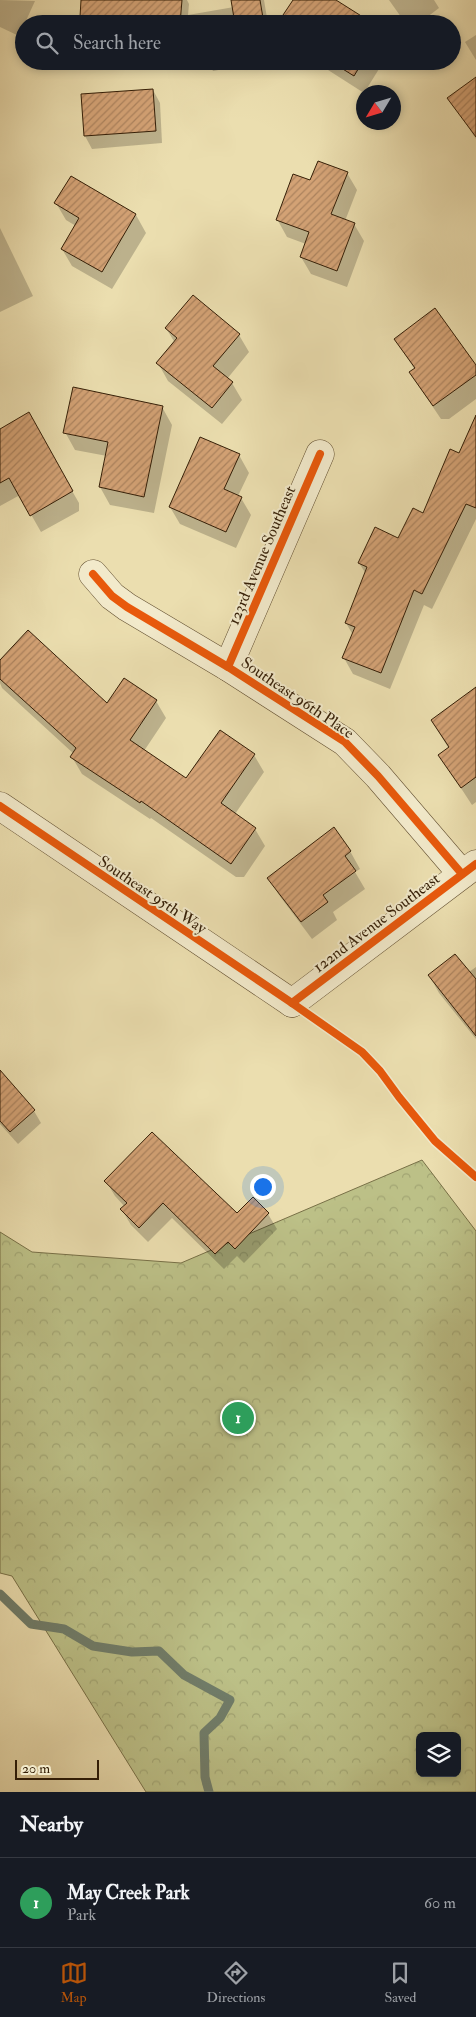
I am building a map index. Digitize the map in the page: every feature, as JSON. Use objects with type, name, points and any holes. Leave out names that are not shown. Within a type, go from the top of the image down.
[{"type":"street","name":"123rd Avenue Southeast","points":[[228,667],[320,454]]},
{"type":"street","name":"Southeast 96th Place","points":[[93,574],[112,596],[127,607],[228,667],[345,742],[469,869]]},
{"type":"street","name":"Southeast 95th Way","points":[[0,806],[292,1003]]},
{"type":"street","name":"122nd Avenue Southeast","points":[[292,1003],[469,869]]},
{"type":"green space","points":[[422,1160],[476,1231],[476,1792],[146,1792],[12,1576],[0,1573],[0,1232],[32,1252],[181,1263]]},
{"type":"building","points":[[81,0],[182,0],[181,15],[80,15]]},
{"type":"building","points":[[231,0],[260,0],[262,15],[234,15]]},
{"type":"building","points":[[293,0],[336,0],[360,15],[283,15]]},
{"type":"building","points":[[344,70],[358,70],[354,76]]},
{"type":"building","points":[[476,77],[476,137],[447,98]]},
{"type":"building","points":[[153,89],[156,131],[84,136],[81,94]]},
{"type":"building","points":[[318,161],[348,172],[331,214],[355,223],[337,271],[300,257],[309,232],[276,220],[293,174],[310,180]]},
{"type":"building","points":[[71,176],[136,214],[102,272],[61,249],[79,218],[54,203]]},
{"type":"building","points":[[193,295],[240,334],[213,366],[233,382],[212,408],[156,363],[177,338],[165,328]]},
{"type":"building","points":[[435,308],[476,365],[476,375],[433,406],[409,372],[415,368],[394,339]]},
{"type":"building","points":[[73,387],[163,406],[144,497],[99,487],[108,442],[63,433]]},
{"type":"building","points":[[29,412],[73,491],[30,516],[9,478],[0,483],[0,429]]},
{"type":"building","points":[[476,415],[476,508],[466,504],[422,594],[414,590],[381,673],[342,658],[355,627],[345,623],[367,567],[358,563],[375,527],[398,538],[413,508],[423,513],[450,449],[459,453]]},
{"type":"building","points":[[200,437],[240,454],[224,489],[242,497],[226,532],[169,507]]},
{"type":"building","points":[[28,630],[107,703],[124,678],[157,700],[130,740],[186,778],[220,730],[255,754],[221,803],[256,828],[231,864],[141,801],[140,803],[70,757],[76,748],[0,679],[0,660]]},
{"type":"building","points":[[476,687],[476,777],[461,788],[438,755],[449,747],[431,720]]},
{"type":"building","points":[[334,827],[351,851],[345,856],[356,871],[323,895],[328,902],[301,922],[267,878]]},
{"type":"building","points":[[455,954],[476,979],[476,1036],[428,975]]},
{"type":"building","points":[[0,1070],[35,1110],[10,1132],[0,1121]]},
{"type":"building","points":[[152,1132],[237,1213],[253,1197],[269,1213],[235,1249],[228,1242],[215,1254],[163,1203],[139,1228],[120,1209],[127,1203],[104,1181]]},
{"type":"waterway","points":[[0,1594],[31,1624],[64,1629],[93,1646],[132,1652],[159,1651],[184,1675],[230,1700],[220,1718],[204,1733],[205,1777],[209,1792]]},
{"type":"cycle path","points":[[228,667],[320,454]]},
{"type":"cycle path","points":[[93,574],[112,596],[127,607],[228,667],[345,742],[378,776],[462,874]]},
{"type":"cycle path","points":[[0,806],[362,1052],[380,1071],[435,1141],[476,1177]]},
{"type":"cycle path","points":[[292,1003],[476,864]]},
{"type":"place","name":"May Creek Park","points":[[238,1418]]}]
